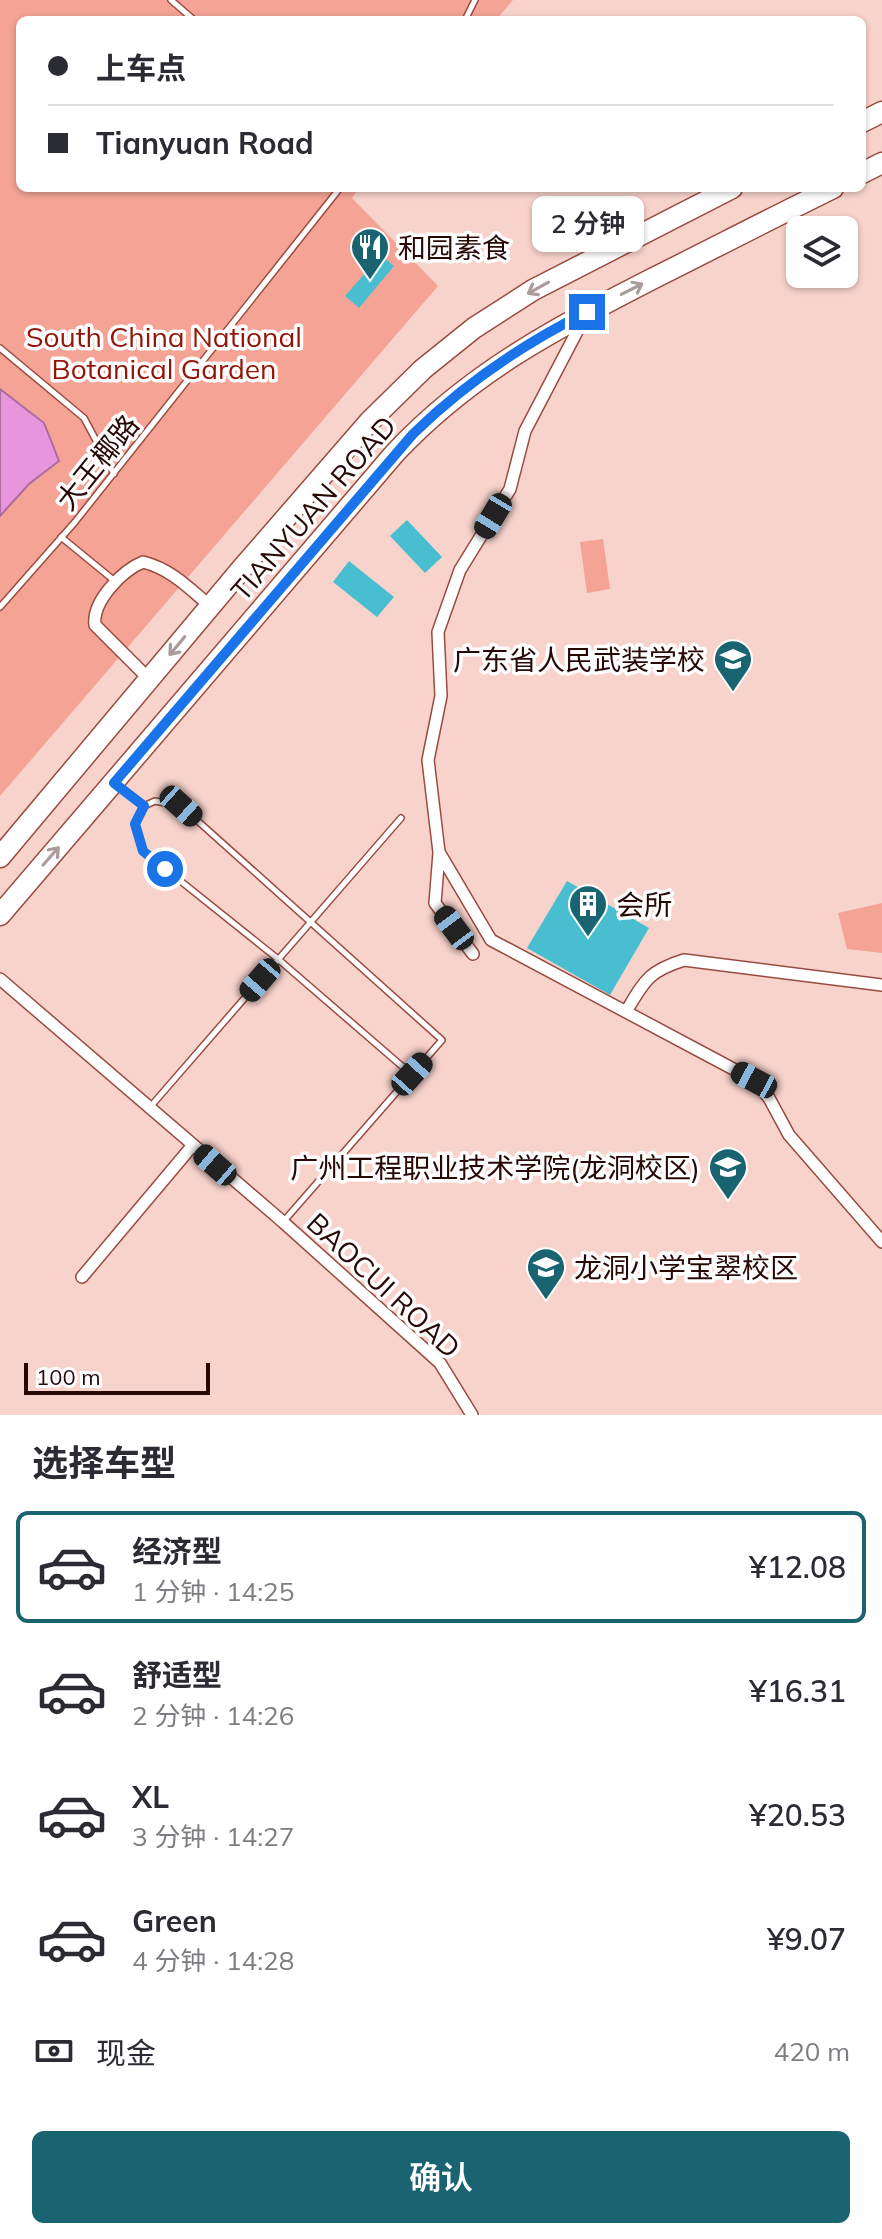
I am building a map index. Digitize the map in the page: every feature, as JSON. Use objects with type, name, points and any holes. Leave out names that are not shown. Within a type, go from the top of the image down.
[{"type":"highway","name":"TIANYUAN ROAD","points":[[0,857],[210,606],[398,392],[474,328],[533,290],[724,192]]},
{"type":"highway","name":"TIANYUAN ROAD","points":[[0,915],[413,434],[447,403],[505,358],[587,312],[825,192]]},
{"type":"street","points":[[473,954],[435,903],[439,852],[428,760],[441,696],[438,632],[460,570],[510,489],[525,431],[587,312]]},
{"type":"street","points":[[149,679],[95,625],[96,611],[116,583],[143,562],[178,577],[210,606]]},
{"type":"street","points":[[439,852],[491,940],[754,1080],[769,1098],[789,1135],[882,1242]]},
{"type":"street","points":[[627,1010],[641,987],[659,968],[684,960],[882,985]]},
{"type":"street","name":"BAOCUI ROAD","points":[[0,979],[283,1222],[440,1363],[472,1415]]},
{"type":"street","points":[[82,1277],[193,1145]]},
{"type":"lane","points":[[171,0],[189,16]]},
{"type":"lane","name":"大王椰路","points":[[0,607],[114,474],[337,192]]},
{"type":"lane","points":[[0,348],[84,418],[114,474]]},
{"type":"lane","points":[[61,537],[116,583]]},
{"type":"lane","points":[[114,783],[144,806]]},
{"type":"lane","points":[[283,1222],[442,1040],[181,806],[155,801],[144,806],[135,824],[143,851],[278,959],[412,1074]]},
{"type":"lane","points":[[150,1107],[401,818]]},
{"type":"green space","name":"South China National Botanical Garden","points":[[0,0],[513,0],[499,16],[16,16],[16,192],[356,192],[352,198],[438,286],[0,796]]},
{"type":"green space","points":[[603,539],[610,589],[587,593],[580,542]]},
{"type":"green space","points":[[882,903],[882,953],[847,949],[838,913]]},
{"type":"shaded area","points":[[0,389],[44,423],[59,461],[29,484],[0,516]]},
{"type":"building","name":"和园素食","points":[[381,255],[394,266],[359,308],[345,296]]},
{"type":"building","points":[[407,520],[442,557],[425,573],[390,536]]},
{"type":"building","points":[[349,561],[394,597],[377,617],[333,582]]},
{"type":"building","name":"会所","points":[[567,881],[649,928],[610,995],[527,948]]},
{"type":"place","name":"和园素食","points":[[370,281]]},
{"type":"place","name":"广东省人民武装学校","points":[[733,693]]},
{"type":"place","name":"会所","points":[[588,938]]},
{"type":"place","name":"广州工程职业技术学院(龙洞校区)","points":[[728,1201]]},
{"type":"place","name":"龙洞小学宝翠校区","points":[[546,1301]]},
{"type":"route","points":[[165,869],[143,851],[135,824],[144,806],[114,783],[395,453],[430,417],[505,358],[587,312]]}]
